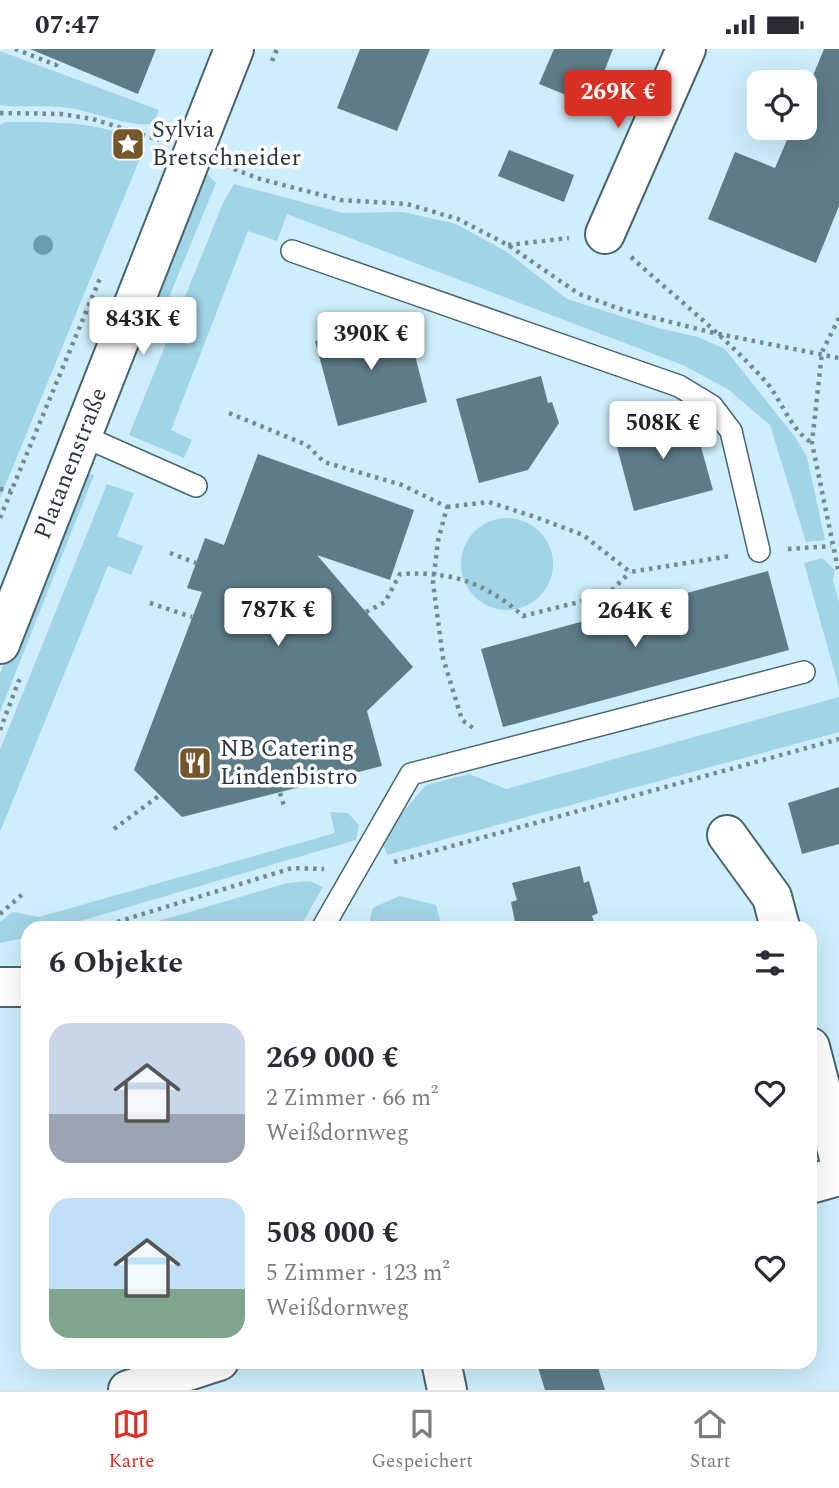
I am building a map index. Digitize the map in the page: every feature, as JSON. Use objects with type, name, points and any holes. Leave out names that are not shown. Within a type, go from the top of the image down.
[{"type":"street","name":"Platanenstraße","points":[[0,644],[234,49]]},
{"type":"street","points":[[605,234],[686,49]]},
{"type":"street","points":[[727,835],[772,897],[778,921]]},
{"type":"street","points":[[0,987],[21,987]]},
{"type":"street","points":[[817,1074],[839,1158]]},
{"type":"street","points":[[817,1183],[839,1176]]},
{"type":"street","points":[[128,1390],[194,1369]]},
{"type":"street","points":[[443,1369],[447,1390]]},
{"type":"lane","points":[[292,251],[679,386],[712,406],[731,431],[760,551]]},
{"type":"lane","points":[[83,436],[196,486]]},
{"type":"lane","points":[[326,921],[411,774],[804,672]]},
{"type":"path","points":[[15,49],[57,65],[58,62]]},
{"type":"path","points":[[0,113],[61,114],[93,119],[156,139],[152,150]]},
{"type":"path","points":[[229,167],[260,179],[341,199],[407,204],[458,219],[508,245],[579,294],[622,310],[714,333],[822,352],[839,358]]},
{"type":"path","points":[[508,245],[605,234],[714,333],[730,344],[769,386],[800,436],[812,443]]},
{"type":"path","points":[[0,518],[104,269]]},
{"type":"path","points":[[839,318],[822,352],[812,443],[831,546],[839,573]]},
{"type":"path","points":[[229,413],[307,445],[324,462],[401,485],[447,507],[489,502],[583,535],[630,572]]},
{"type":"path","points":[[0,489],[11,491]]},
{"type":"path","points":[[447,507],[433,572],[443,658],[462,720],[503,750]]},
{"type":"path","points":[[366,613],[386,602],[400,574],[433,572],[455,576],[504,600],[523,616],[607,595],[630,572],[760,551],[831,546]]},
{"type":"path","points":[[170,553],[196,563]]},
{"type":"path","points":[[150,603],[192,617]]},
{"type":"path","points":[[120,921],[292,868],[356,869],[392,862],[839,739]]},
{"type":"path","points":[[280,793],[284,806]]},
{"type":"path","points":[[114,829],[160,795]]},
{"type":"path","points":[[0,914],[25,893]]},
{"type":"shaded area","points":[[0,51],[159,110],[154,124],[120,121],[62,107],[0,105]]},
{"type":"shaded area","points":[[6,122],[60,123],[104,129],[122,135],[135,144],[141,156],[0,498],[0,125]]},
{"type":"shaded area","points":[[206,173],[216,183],[153,336],[142,332]]},
{"type":"shaded area","points":[[234,184],[343,213],[403,212],[456,224],[507,252],[567,299],[658,328],[698,337],[725,349],[795,437],[807,457],[825,540],[806,542],[770,425],[729,390],[685,366],[287,214],[277,241],[248,231],[171,430],[192,440],[184,458],[129,435],[223,203]]},
{"type":"shaded area","points":[[79,470],[94,475],[0,712],[0,674]]},
{"type":"shaded area","points":[[107,484],[134,493],[117,536],[143,546],[131,575],[108,566],[0,832],[0,750]]},
{"type":"shaded area","points":[[498,518],[516,518],[533,525],[546,538],[553,555],[553,573],[546,590],[533,603],[516,610],[498,610],[481,603],[468,590],[461,573],[461,555],[468,538],[481,525]]},
{"type":"shaded area","points":[[822,558],[835,570],[833,581],[839,602],[839,688],[804,563]]},
{"type":"shaded area","points":[[839,697],[839,732],[387,855],[384,846],[399,817],[426,785],[469,774],[506,789]]},
{"type":"shaded area","points":[[330,812],[348,813],[359,825],[356,840],[80,921],[21,921],[21,938],[0,943],[0,922],[13,912],[39,917],[335,833]]},
{"type":"shaded area","points":[[310,881],[323,887],[303,921],[159,921],[287,883]]},
{"type":"shaded area","points":[[399,896],[436,905],[440,921],[370,921],[373,908]]},
{"type":"building","points":[[30,49],[156,49],[138,94]]},
{"type":"building","points":[[360,49],[430,49],[397,131],[337,108]]},
{"type":"building","points":[[554,49],[613,49],[591,105],[539,84]]},
{"type":"building","points":[[824,49],[839,49],[839,206],[816,263],[708,219],[735,152],[775,168],[787,140],[817,140],[815,70]]},
{"type":"building","points":[[509,150],[574,175],[564,202],[498,176]]},
{"type":"building","points":[[400,319],[407,346],[412,344],[427,402],[338,426],[315,341]]},
{"type":"building","points":[[541,376],[548,403],[552,402],[559,423],[528,470],[479,483],[456,399]]},
{"type":"building","points":[[691,411],[713,490],[634,511],[613,432]]},
{"type":"building","points":[[258,454],[414,510],[390,580],[317,555],[413,667],[367,711],[382,766],[182,817],[134,770],[202,592],[187,588],[205,538],[224,545]]},
{"type":"building","points":[[768,571],[789,650],[503,727],[481,649]]},
{"type":"building","points":[[839,787],[839,844],[802,854],[788,803]]},
{"type":"building","points":[[580,866],[584,883],[589,881],[598,913],[592,916],[594,921],[515,921],[511,902],[517,900],[512,883]]},
{"type":"building","points":[[538,1369],[598,1369],[605,1390],[545,1390]]},
{"type":"place","name":"Sylvia Bretschneider","points":[[128,144]]},
{"type":"place","name":"NB Catering Lindenbistro","points":[[195,763]]}]
